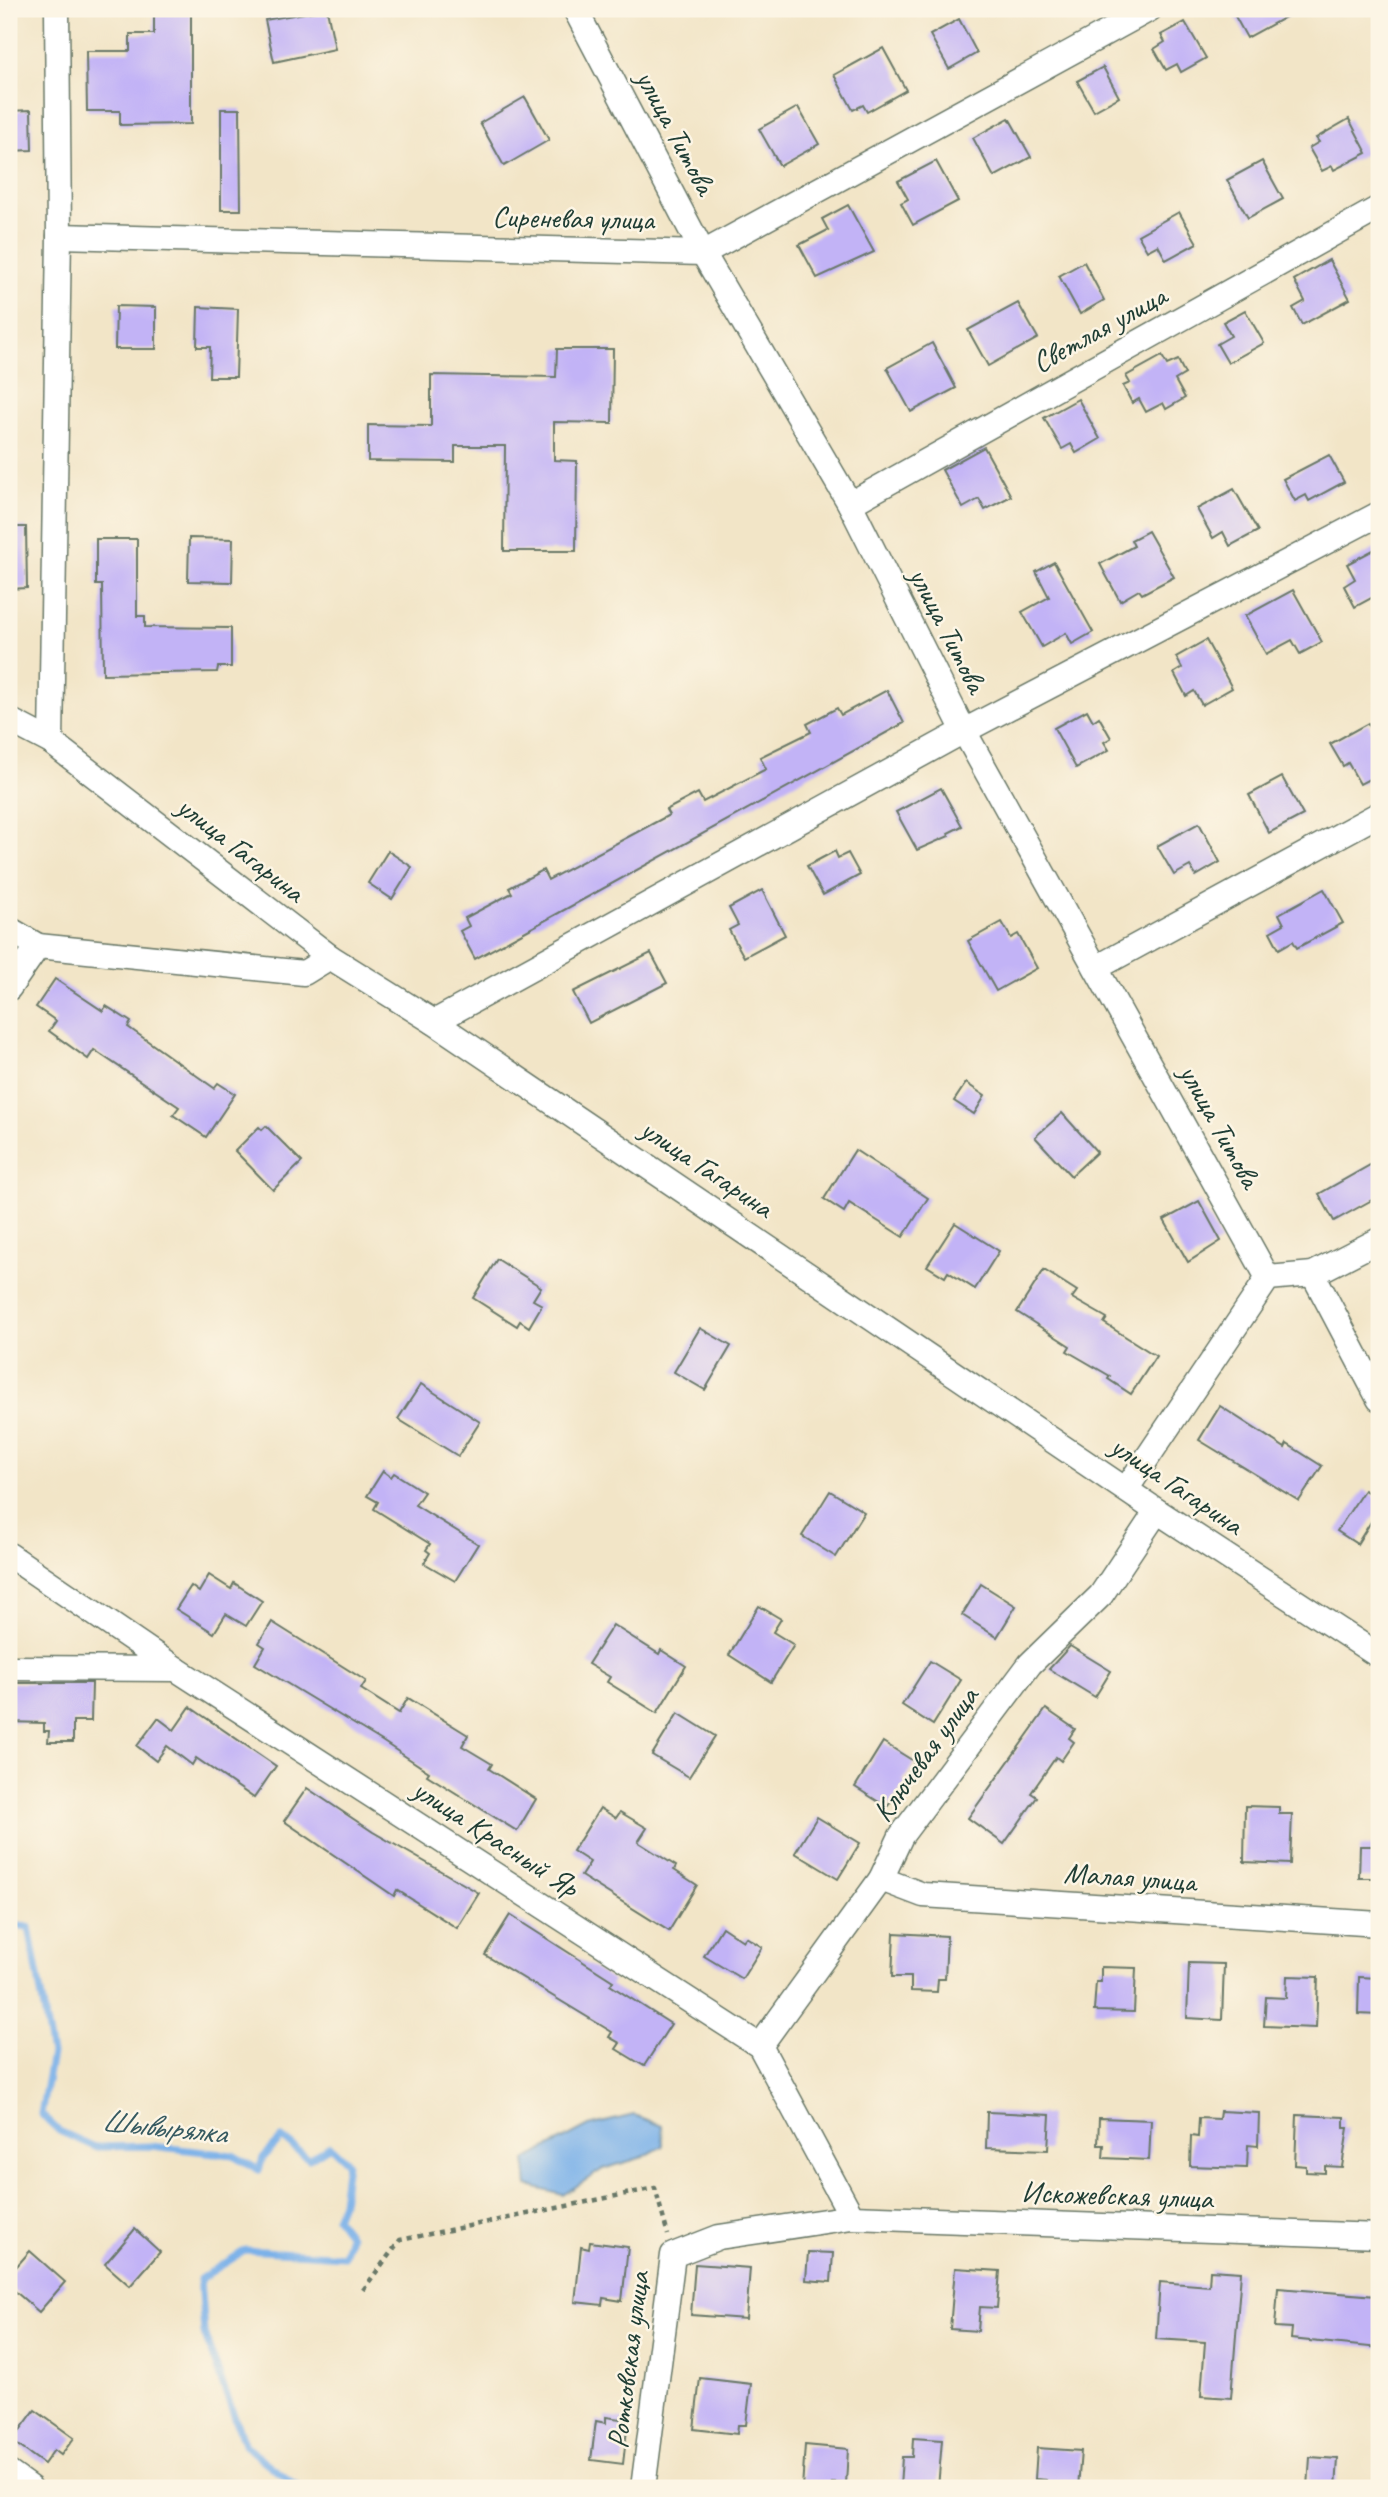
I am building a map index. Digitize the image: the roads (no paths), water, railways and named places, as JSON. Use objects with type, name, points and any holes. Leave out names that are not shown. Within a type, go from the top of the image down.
[{"type":"street","points":[[51,742],[59,236],[57,9]]},
{"type":"street","points":[[703,253],[1150,9]]},
{"type":"street","name":"улица Титова","points":[[579,10],[703,253],[850,504],[964,732],[1268,1278]]},
{"type":"street","name":"Светлая улица","points":[[850,504],[1379,208]]},
{"type":"street","name":"Сиреневая улица","points":[[59,236],[703,253]]},
{"type":"street","points":[[434,1022],[964,732],[1379,514]]},
{"type":"street","name":"улица Гагарина","points":[[9,720],[51,742],[330,957],[434,1022],[1127,1488],[1157,1511],[1379,1657]]},
{"type":"street","points":[[1096,968],[1379,814]]},
{"type":"street","points":[[9,929],[38,946],[304,972],[330,957]]},
{"type":"street","points":[[9,988],[38,946]]},
{"type":"street","points":[[1127,1488],[1268,1278],[1313,1274],[1379,1240]]},
{"type":"street","points":[[1313,1274],[1379,1399]]},
{"type":"street","name":"Ключевая улица","points":[[760,2046],[881,1879],[901,1836],[941,1782],[1030,1664],[1101,1595],[1157,1511]]},
{"type":"street","name":"улица Красный Яр","points":[[9,1555],[176,1669],[760,2046],[852,2217]]},
{"type":"street","points":[[9,1668],[176,1669]]},
{"type":"street","name":"Малая улица","points":[[881,1879],[923,1895],[1379,1924]]},
{"type":"street","name":"Искожевская улица","points":[[852,2217],[1379,2236]]},
{"type":"street","name":"Ротковская улица","points":[[643,2488],[673,2255],[719,2237],[852,2217]]},
{"type":"street","points":[[9,2473],[30,2488]]},
{"type":"water","points":[[634,2115],[662,2126],[663,2146],[643,2157],[603,2169],[563,2195],[528,2186],[525,2160],[589,2126]]},
{"type":"waterway","name":"Шывырялка","points":[[9,1925],[29,1927],[52,2054],[41,2114],[59,2131],[95,2147],[151,2146],[233,2155],[259,2170],[263,2158],[282,2138],[309,2159],[330,2146],[347,2162],[342,2203],[336,2218],[350,2236],[344,2256],[246,2250],[200,2279],[204,2333],[245,2446],[299,2488]]}]
